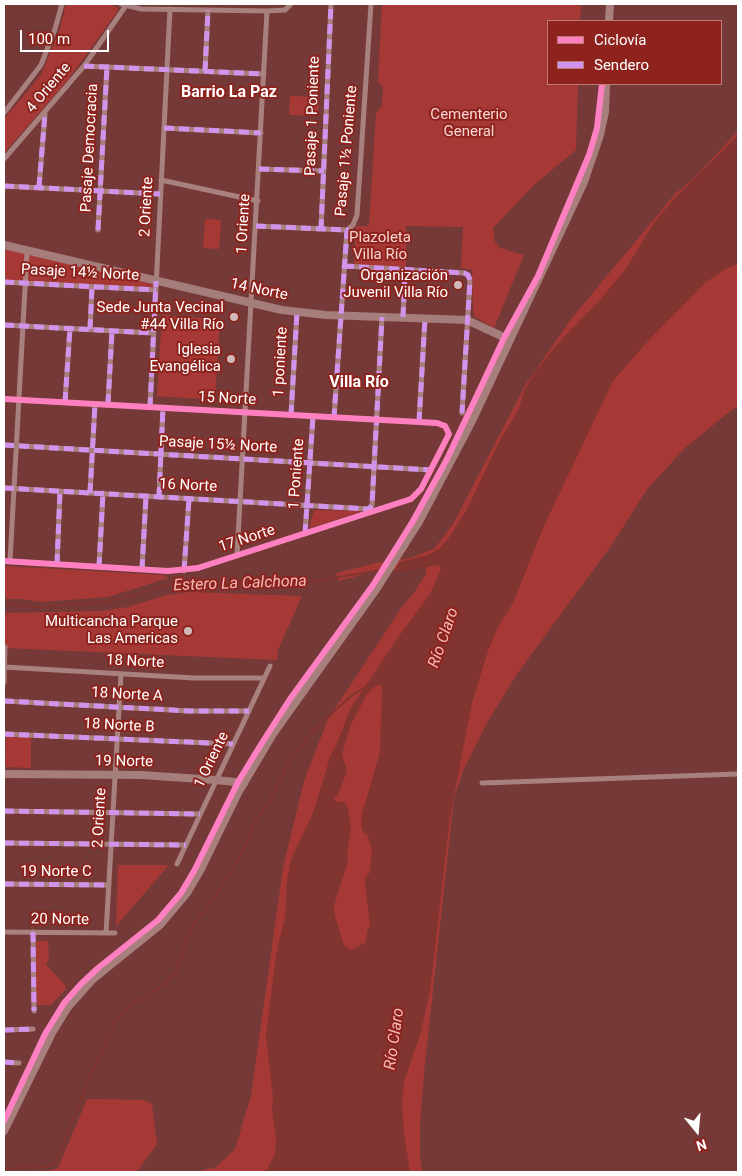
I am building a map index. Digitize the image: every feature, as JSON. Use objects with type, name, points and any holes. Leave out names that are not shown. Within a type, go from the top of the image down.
[{"type":"main road","points":[[609,20],[610,4]]},
{"type":"main road","points":[[4,1131],[63,1014],[92,980],[154,930],[182,901],[201,869],[244,783],[286,715],[375,591],[401,551],[455,455],[544,270],[588,170],[597,147],[603,123],[606,85]]},
{"type":"street","points":[[4,113],[41,65],[62,4]]},
{"type":"street","points":[[124,4],[141,9],[284,10],[292,4]]},
{"type":"street","name":"4 Oriente","points":[[4,159],[84,66],[124,4]]},
{"type":"street","name":"Pasaje 1 Poniente","points":[[321,229],[331,4]]},
{"type":"street","name":"Pasaje 1½ Poniente","points":[[334,417],[347,230],[354,224],[357,215],[371,4]]},
{"type":"street","name":"2 Oriente","points":[[150,407],[170,9]]},
{"type":"street","points":[[205,72],[208,10]]},
{"type":"street","name":"1 Oriente","points":[[237,556],[268,10]]},
{"type":"street","points":[[84,66],[264,74]]},
{"type":"street","name":"Pasaje Democracia","points":[[98,230],[107,67]]},
{"type":"street","points":[[40,187],[45,113]]},
{"type":"street","points":[[164,128],[261,133]]},
{"type":"street","points":[[259,169],[324,171]]},
{"type":"street","points":[[161,180],[258,201]]},
{"type":"street","points":[[4,186],[160,194]]},
{"type":"street","points":[[256,226],[347,230]]},
{"type":"street","name":"14 Norte","points":[[4,245],[26,252],[252,304],[297,312],[467,320],[510,340]]},
{"type":"street","points":[[7,561],[14,488],[26,252]]},
{"type":"street","points":[[344,266],[468,275],[470,280],[462,413]]},
{"type":"street","points":[[403,317],[405,270]]},
{"type":"street","name":"Pasaje 14½ Norte","points":[[4,282],[156,290]]},
{"type":"street","points":[[90,329],[92,287]]},
{"type":"street","name":"1 poniente","points":[[291,415],[297,312]]},
{"type":"street","points":[[374,466],[382,317]]},
{"type":"street","points":[[419,422],[425,318]]},
{"type":"street","points":[[4,324],[153,333]]},
{"type":"street","points":[[65,402],[70,328]]},
{"type":"street","points":[[108,404],[112,331]]},
{"type":"street","name":"15 Norte","points":[[4,399],[440,423],[447,428]]},
{"type":"street","points":[[90,493],[95,404]]},
{"type":"street","points":[[159,497],[164,408]]},
{"type":"street","name":"1 Poniente","points":[[304,534],[308,506],[314,416]]},
{"type":"street","name":"17 Norte","points":[[7,561],[184,571],[237,556],[411,499],[418,493],[447,439],[449,434],[447,428]]},
{"type":"street","name":"Pasaje 15½ Norte","points":[[4,445],[431,470]]},
{"type":"street","name":"16 Norte","points":[[4,488],[367,509],[370,508],[374,466]]},
{"type":"street","points":[[57,564],[60,491]]},
{"type":"street","points":[[99,567],[103,494]]},
{"type":"street","points":[[142,570],[146,496]]},
{"type":"street","points":[[184,571],[190,499]]},
{"type":"street","points":[[4,683],[5,647]]},
{"type":"street","name":"1 Oriente","points":[[177,864],[270,666]]},
{"type":"street","name":"18 Norte","points":[[4,667],[194,678],[264,678]]},
{"type":"street","name":"2 Oriente","points":[[106,933],[121,674]]},
{"type":"street","name":"18 Norte A","points":[[4,701],[190,711],[249,711]]},
{"type":"street","name":"18 Norte B","points":[[4,734],[233,744]]},
{"type":"street","name":"19 Norte","points":[[4,774],[115,775],[244,783]]},
{"type":"street","points":[[482,783],[738,774]]},
{"type":"street","points":[[4,810],[200,814]]},
{"type":"street","points":[[4,843],[186,845]]},
{"type":"street","name":"19 Norte C","points":[[4,884],[109,884]]},
{"type":"street","name":"20 Norte","points":[[4,932],[116,933]]},
{"type":"street","points":[[33,932],[34,1011]]},
{"type":"street","points":[[4,1030],[33,1029]]},
{"type":"street","points":[[4,1062],[19,1063]]},
{"type":"green space","points":[[66,4],[111,4],[118,8],[67,81],[4,153],[4,119],[41,75],[60,29]]},
{"type":"green space","name":"Cementerio General","points":[[382,4],[581,4],[580,20],[547,20],[547,85],[578,85],[576,150],[534,185],[493,228],[495,242],[500,248],[524,255],[494,328],[475,317],[473,312],[472,270],[461,268],[463,227],[406,226],[406,267],[354,266],[356,226],[369,226],[376,113],[382,106],[383,87],[378,82]]},
{"type":"green space","points":[[290,96],[319,97],[318,116],[289,115]]},
{"type":"green space","points":[[738,131],[738,405],[685,448],[648,488],[611,546],[517,674],[487,723],[463,771],[454,798],[424,1073],[420,1125],[422,1172],[201,1172],[216,1167],[235,1149],[251,1096],[283,868],[304,781],[328,719],[426,574],[426,567],[375,571],[339,581],[336,573],[376,563],[411,558],[435,548],[453,524],[526,384],[571,319],[675,194],[695,177]]},
{"type":"green space","points":[[205,219],[221,220],[219,249],[203,248]]},
{"type":"green space","points":[[4,246],[154,283],[153,288],[4,281]]},
{"type":"green space","points":[[162,315],[220,319],[215,400],[157,396]]},
{"type":"green space","points":[[314,510],[363,511],[309,528]]},
{"type":"green space","points":[[4,566],[163,575],[168,578],[108,597],[41,602],[4,599]]},
{"type":"green space","points":[[190,592],[302,596],[278,650],[277,660],[4,648],[4,613],[102,611],[128,607],[167,595]]},
{"type":"green space","points":[[6,736],[31,737],[31,768],[5,767]]},
{"type":"green space","points":[[118,865],[169,865],[116,926]]},
{"type":"green space","points":[[36,941],[48,941],[49,958],[46,964],[65,985],[66,989],[51,1005],[34,1005]]},
{"type":"green space","points":[[87,1099],[144,1100],[152,1104],[157,1144],[137,1172],[23,1172],[58,1168]]},
{"type":"water","name":"Río Claro","points":[[738,135],[738,264],[726,269],[706,282],[649,340],[613,381],[543,528],[513,603],[498,627],[488,651],[472,703],[450,817],[430,991],[420,1035],[404,1082],[402,1103],[404,1134],[410,1172],[262,1172],[267,1170],[275,1153],[276,1137],[272,1111],[273,1097],[266,1036],[276,954],[285,917],[287,881],[291,859],[313,813],[330,757],[349,711],[396,640],[430,594],[441,569],[439,565],[394,573],[400,562],[428,555],[439,549],[448,539],[467,509],[498,444],[519,408],[524,391],[535,372],[558,343],[601,299],[627,267],[655,221],[675,198]],"holes":[[[380,685],[382,687],[380,752],[362,814],[361,824],[363,832],[368,836],[372,850],[370,872],[365,878],[370,925],[367,931],[366,942],[351,950],[344,945],[335,916],[334,906],[348,861],[347,854],[351,828],[345,802],[337,802],[334,799],[339,793],[347,771],[342,754],[351,724],[367,694],[374,687]]]},
{"type":"waterway","name":"Estero La Calchona","points":[[4,604],[39,607],[103,602],[120,599],[164,585],[214,585],[275,581],[299,584],[386,569]]},
{"type":"waterway","points":[[4,1170],[24,1166],[46,1167],[56,1162],[92,1071],[117,1019],[129,1007],[166,983],[176,972],[190,929],[205,911],[242,853],[256,820],[272,797],[288,763],[310,735],[329,716],[351,696],[367,686]]},
{"type":"marked path","points":[[321,229],[331,4]]},
{"type":"marked path","points":[[205,71],[208,10]]},
{"type":"marked path","points":[[84,66],[264,74]]},
{"type":"marked path","points":[[98,230],[107,67]]},
{"type":"marked path","points":[[39,187],[45,113]]},
{"type":"marked path","points":[[164,128],[261,133]]},
{"type":"marked path","points":[[259,169],[324,171]]},
{"type":"marked path","points":[[4,186],[160,194]]},
{"type":"marked path","points":[[256,226],[347,230],[334,417]]},
{"type":"marked path","points":[[344,266],[464,273],[468,275],[470,280],[462,413]]},
{"type":"marked path","points":[[403,317],[405,270]]},
{"type":"marked path","points":[[150,407],[156,281]]},
{"type":"marked path","points":[[4,282],[156,290]]},
{"type":"marked path","points":[[90,329],[92,287]]},
{"type":"marked path","points":[[291,415],[297,312]]},
{"type":"marked path","points":[[4,488],[369,509],[372,505],[382,317]]},
{"type":"marked path","points":[[419,422],[425,318]]},
{"type":"marked path","points":[[4,325],[153,333]]},
{"type":"marked path","points":[[65,402],[70,328]]},
{"type":"marked path","points":[[108,404],[112,331]]},
{"type":"marked path","points":[[90,493],[95,404]]},
{"type":"marked path","points":[[159,497],[163,407]]},
{"type":"marked path","points":[[305,534],[313,416]]},
{"type":"marked path","points":[[4,445],[431,470]]},
{"type":"marked path","points":[[57,564],[60,491]]},
{"type":"marked path","points":[[99,567],[103,493]]},
{"type":"marked path","points":[[142,569],[146,496]]},
{"type":"marked path","points":[[184,571],[189,499]]},
{"type":"marked path","points":[[4,701],[190,711],[249,711]]},
{"type":"marked path","points":[[4,734],[233,744]]},
{"type":"marked path","points":[[4,811],[200,814]]},
{"type":"marked path","points":[[4,843],[186,845]]},
{"type":"marked path","points":[[4,884],[109,885]]},
{"type":"marked path","points":[[33,932],[34,1011]]},
{"type":"marked path","points":[[4,1030],[33,1029]]},
{"type":"marked path","points":[[4,1062],[19,1063]]},
{"type":"cycle path","points":[[4,1121],[45,1034],[64,1003],[98,968],[158,920],[181,893],[194,871],[238,782],[260,746],[290,699],[373,585],[413,521],[447,459],[504,338],[538,276],[589,155],[597,128],[602,85]]},
{"type":"cycle path","points":[[4,399],[437,423],[445,426],[449,434],[421,489],[411,499],[198,568],[168,571],[4,561]]},
{"type":"place","name":"Organización Juvenil Villa Río","points":[[458,285]]},
{"type":"place","name":"Sede Junta Vecinal #44 Villa Río","points":[[234,317]]},
{"type":"place","name":"Iglesia Evangélica","points":[[231,359]]},
{"type":"place","name":"Multicancha Parque Las Americas","points":[[188,631]]},
{"type":"district","name":"Barrio La Paz","points":[[229,93]]},
{"type":"district","name":"Villa Río","points":[[359,383]]},
{"type":"park label","name":"Plazoleta Villa Río","points":[[380,246]]}]
